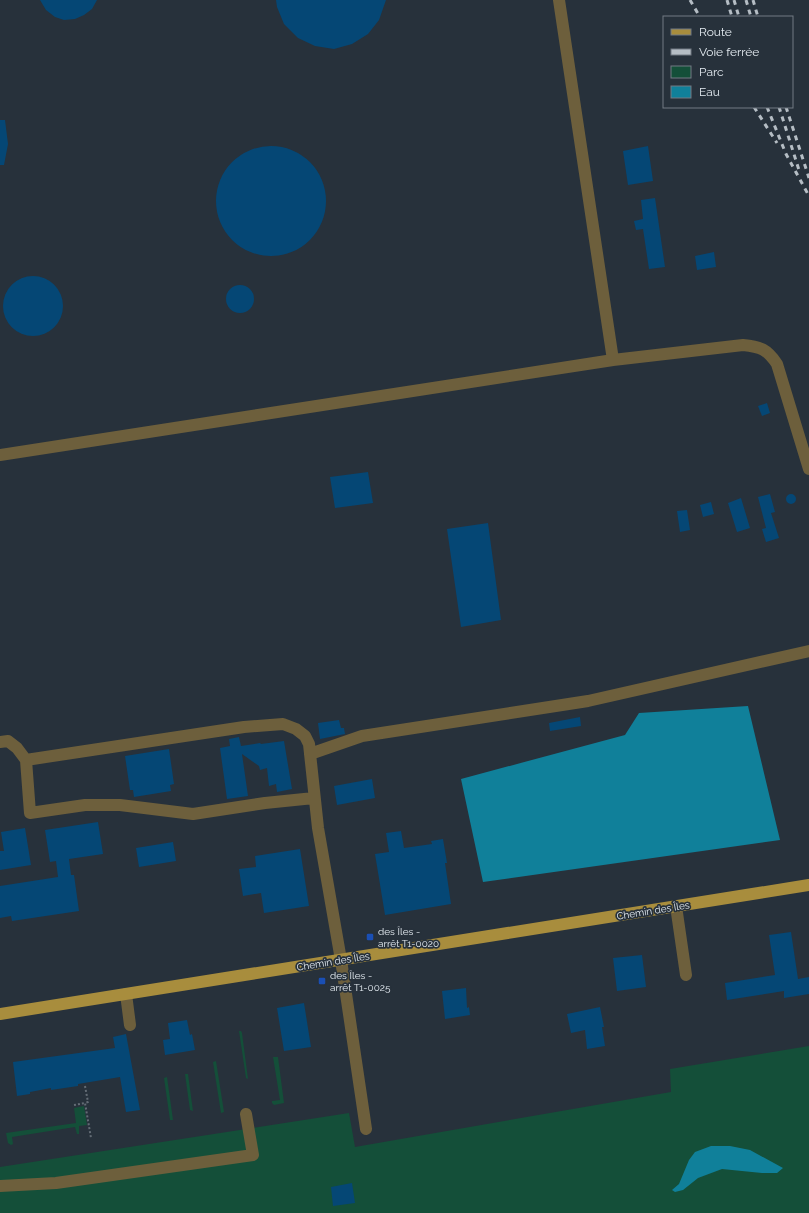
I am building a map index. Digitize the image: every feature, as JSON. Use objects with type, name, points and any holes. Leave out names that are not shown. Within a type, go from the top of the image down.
[{"type":"main road","name":"Chemin des Îles","points":[[0,1014],[809,885]]},
{"type":"lane","points":[[558,0],[613,360]]},
{"type":"lane","points":[[0,455],[613,360],[743,345],[759,347],[772,355],[777,364],[809,469]]},
{"type":"lane","points":[[310,754],[362,736],[588,700],[809,650]]},
{"type":"lane","points":[[26,760],[244,727],[283,724],[296,729],[305,736],[309,744],[318,828],[341,960],[366,1129]]},
{"type":"lane","points":[[0,742],[8,741],[17,748],[26,760],[30,813],[85,805],[120,805],[193,814],[265,803],[314,798]]},
{"type":"lane","points":[[676,906],[686,975]]},
{"type":"lane","points":[[126,994],[130,1025]]},
{"type":"lane","points":[[0,1186],[56,1183],[252,1155],[246,1114]]},
{"type":"path","points":[[74,1105],[88,1102],[85,1086]]},
{"type":"path","points":[[85,1102],[91,1138]]},
{"type":"green space","points":[[239,1031],[242,1033],[248,1079],[246,1078]]},
{"type":"green space","points":[[809,1046],[809,1213],[0,1213],[0,1167],[349,1113],[355,1147],[671,1092],[670,1069]]},
{"type":"green space","points":[[273,1057],[278,1057],[284,1103],[274,1105],[272,1101],[280,1100]]},
{"type":"green space","points":[[216,1061],[224,1112],[221,1113],[213,1062]]},
{"type":"green space","points":[[185,1074],[188,1074],[193,1111],[190,1110]]},
{"type":"green space","points":[[167,1077],[173,1120],[170,1120],[164,1078]]},
{"type":"green space","points":[[84,1106],[87,1125],[79,1126],[79,1134],[77,1134],[75,1127],[12,1137],[13,1144],[11,1145],[8,1143],[6,1133],[76,1123],[74,1108]]},
{"type":"water","points":[[748,706],[780,840],[483,882],[461,779],[625,735],[639,713]]},
{"type":"water","points":[[711,1146],[730,1146],[750,1150],[783,1168],[777,1173],[722,1169],[698,1178],[683,1190],[675,1192],[672,1190],[679,1184],[689,1160],[695,1152]]},
{"type":"building","points":[[40,0],[97,0],[92,9],[84,15],[75,19],[64,20],[55,17],[46,10]]},
{"type":"building","points":[[276,0],[386,0],[379,20],[368,34],[352,44],[334,49],[315,46],[298,38],[284,24],[277,7]]},
{"type":"building","points":[[0,120],[5,120],[8,144],[4,165],[0,165]]},
{"type":"building","points":[[271,146],[292,150],[302,155],[310,162],[317,170],[322,180],[326,201],[322,222],[317,232],[310,240],[302,247],[292,252],[271,256],[250,252],[240,247],[232,240],[225,232],[220,222],[216,201],[220,180],[225,170],[232,162],[240,155],[250,150]]},
{"type":"building","points":[[648,146],[653,181],[628,185],[623,151]]},
{"type":"building","points":[[655,198],[665,267],[649,269],[643,229],[636,230],[634,221],[643,219],[641,200]]},
{"type":"building","points":[[714,252],[716,267],[697,270],[695,256]]},
{"type":"building","points":[[33,276],[50,281],[58,289],[63,306],[58,323],[50,331],[33,336],[16,331],[8,323],[3,306],[8,289],[16,281]]},
{"type":"building","points":[[240,285],[250,289],[254,299],[250,309],[240,313],[230,309],[226,299],[230,289]]},
{"type":"building","points":[[767,403],[770,413],[762,416],[758,406]]},
{"type":"building","points":[[368,472],[373,503],[335,508],[330,477]]},
{"type":"building","points":[[770,494],[775,512],[771,513],[779,538],[766,542],[762,529],[766,528],[758,497]]},
{"type":"building","points":[[791,494],[796,499],[791,504],[786,499]]},
{"type":"building","points":[[741,498],[750,528],[737,532],[728,503]]},
{"type":"building","points":[[711,502],[714,514],[703,517],[700,505]]},
{"type":"building","points":[[687,510],[690,530],[680,532],[677,511]]},
{"type":"building","points":[[488,523],[501,620],[461,627],[447,529]]},
{"type":"building","points":[[580,717],[581,726],[550,731],[549,723]]},
{"type":"building","points":[[339,720],[341,728],[344,728],[345,734],[320,739],[318,723]]},
{"type":"building","points":[[239,737],[241,746],[284,741],[292,789],[277,792],[276,784],[269,786],[267,768],[260,770],[259,766],[242,754],[248,796],[227,799],[220,748],[230,746],[229,739]]},
{"type":"building","points":[[169,749],[174,784],[170,785],[171,791],[134,797],[133,790],[130,790],[125,756]]},
{"type":"building","points":[[372,779],[375,798],[337,805],[334,786]]},
{"type":"building","points":[[98,822],[103,854],[69,859],[71,875],[74,875],[79,911],[12,921],[11,916],[0,918],[0,886],[58,877],[56,861],[50,862],[45,830]]},
{"type":"building","points":[[25,828],[31,865],[0,870],[0,851],[4,851],[1,832]]},
{"type":"building","points":[[401,831],[404,848],[432,844],[431,841],[443,839],[451,904],[385,915],[375,854],[389,852],[386,833]]},
{"type":"building","points":[[173,842],[176,861],[139,867],[136,848]]},
{"type":"building","points":[[300,849],[309,906],[264,913],[261,893],[243,896],[239,869],[256,867],[255,856]]},
{"type":"building","points":[[791,932],[798,979],[809,977],[809,994],[784,998],[784,991],[727,1000],[725,983],[775,975],[769,935]]},
{"type":"building","points":[[642,955],[646,987],[617,991],[613,958]]},
{"type":"building","points":[[466,988],[467,1008],[469,1007],[470,1015],[445,1019],[442,991]]},
{"type":"building","points":[[304,1003],[311,1047],[284,1051],[277,1008]]},
{"type":"building","points":[[600,1007],[604,1027],[602,1027],[605,1046],[587,1049],[585,1030],[571,1033],[567,1014]]},
{"type":"building","points":[[187,1020],[190,1035],[192,1034],[195,1050],[165,1055],[163,1040],[170,1039],[168,1023]]},
{"type":"building","points":[[126,1034],[140,1110],[126,1112],[120,1077],[78,1084],[78,1086],[51,1090],[51,1088],[17,1096],[13,1062],[115,1048],[113,1037]]},
{"type":"building","points":[[352,1183],[355,1203],[333,1206],[331,1187]]},
{"type":"railway","points":[[690,0],[699,16]]},
{"type":"railway","points":[[727,0],[732,16]]},
{"type":"railway","points":[[734,0],[739,16]]},
{"type":"railway","points":[[746,0],[751,16]]},
{"type":"railway","points":[[753,0],[758,16]]},
{"type":"railway","points":[[755,108],[777,143]]},
{"type":"railway","points":[[767,108],[786,154],[809,196]]},
{"type":"railway","points":[[779,108],[799,170]]},
{"type":"railway","points":[[786,108],[809,178]]},
{"type":"place","name":"des Îles - arrêt T1-0020","points":[[370,937]]},
{"type":"place","name":"des Îles - arrêt T1-0025","points":[[322,981]]}]
